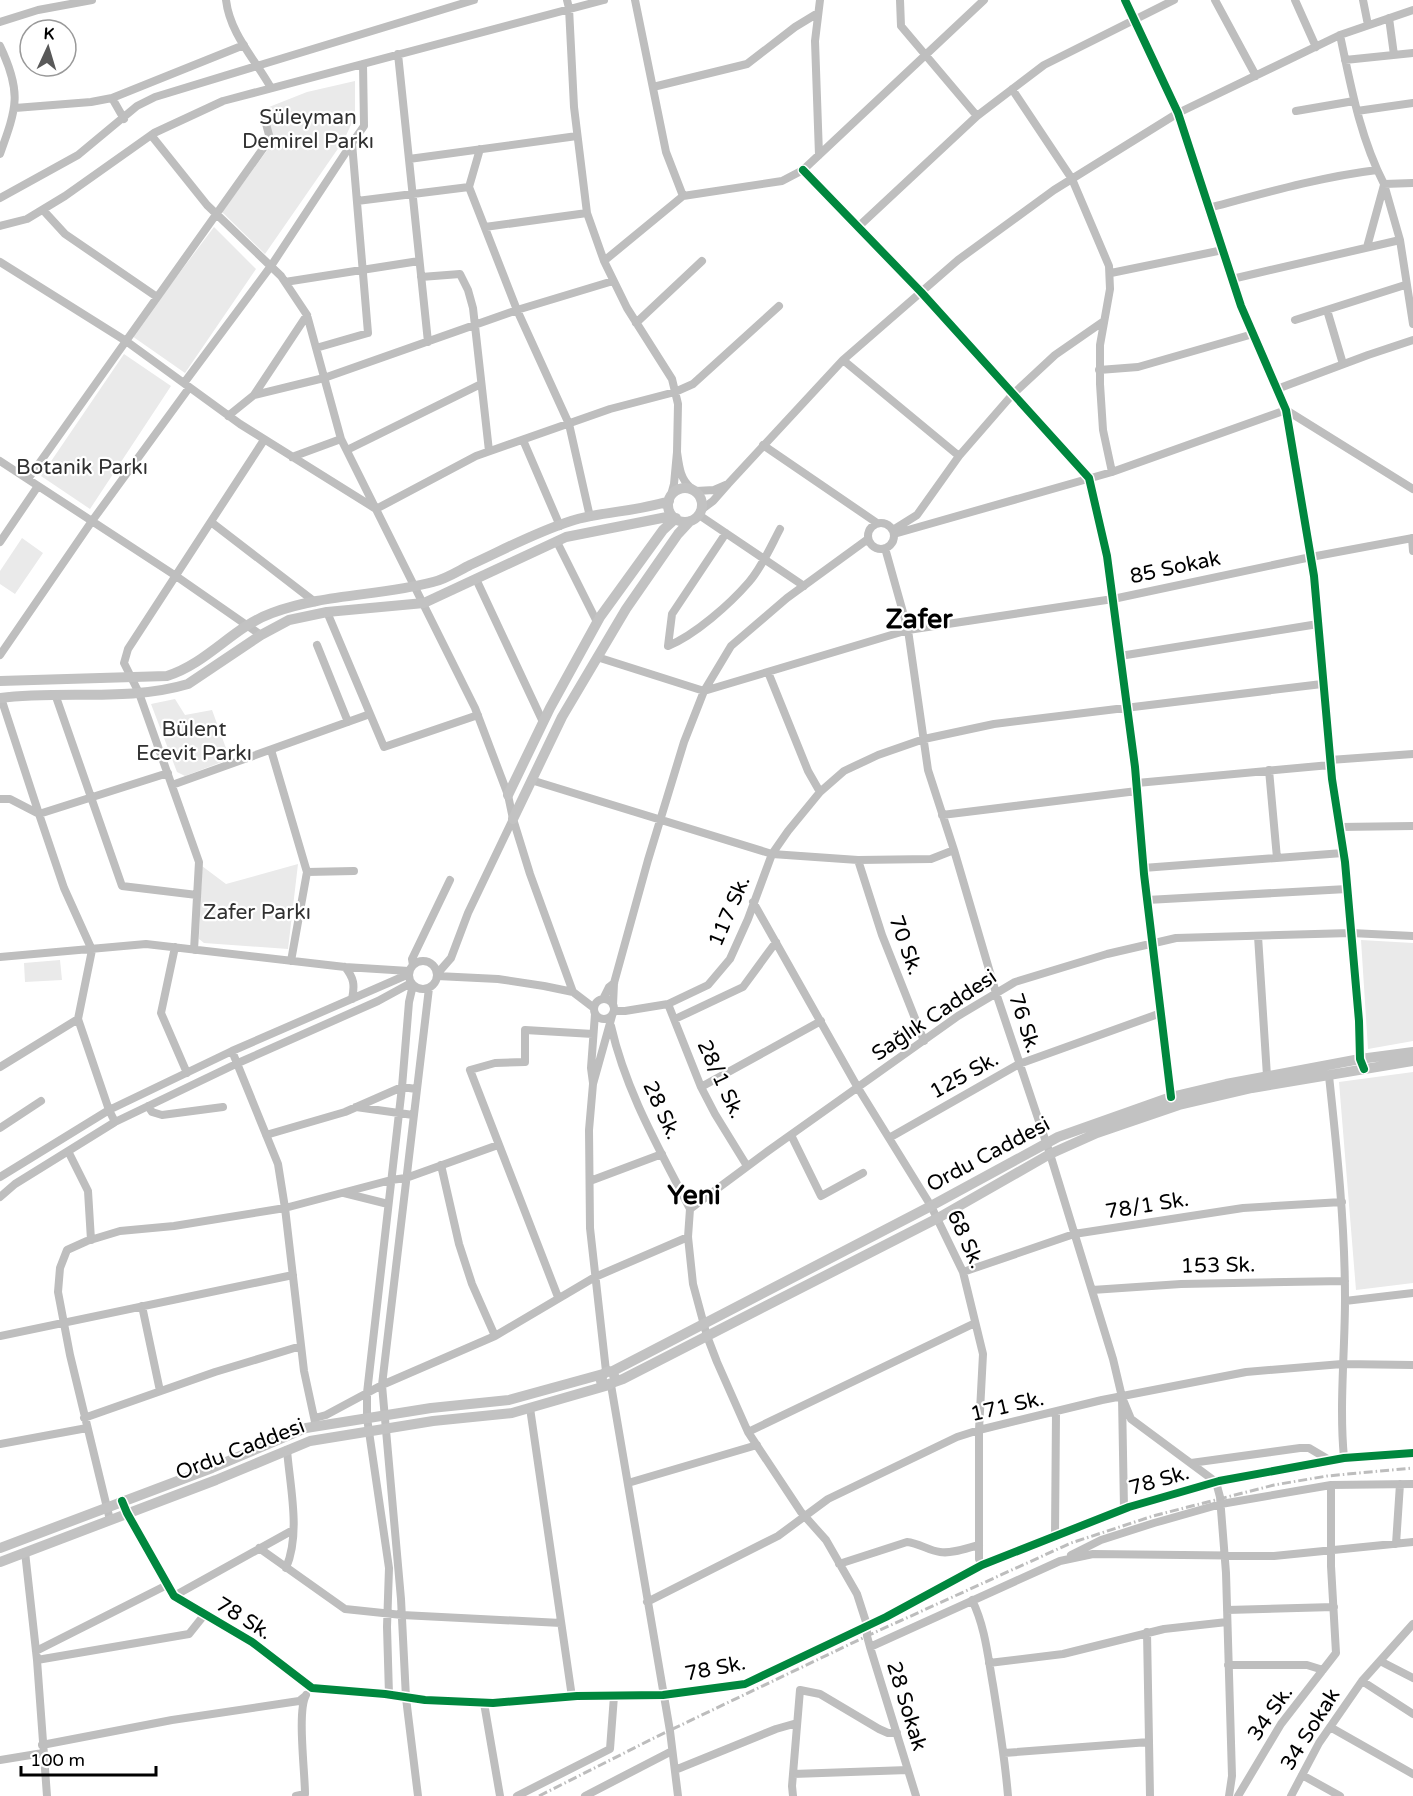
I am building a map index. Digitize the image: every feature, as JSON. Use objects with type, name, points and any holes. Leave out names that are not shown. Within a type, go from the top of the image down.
[{"type":"main road","points":[[0,681],[167,676],[184,670],[248,625],[273,612],[315,602],[437,581],[520,542],[572,521],[652,507],[670,498],[680,488],[693,490],[702,500],[697,515],[678,534],[632,600],[597,657],[562,717],[513,819]]},
{"type":"main road","points":[[670,498],[668,506],[674,517]]},
{"type":"main road","points":[[0,698],[25,695],[139,693],[175,688],[188,684],[261,635],[289,620],[327,612],[424,603],[557,542],[591,531],[674,517],[684,521],[697,515]]},
{"type":"main road","points":[[508,795],[543,722],[597,622],[674,517]]},
{"type":"main road","points":[[580,652],[597,657]]},
{"type":"main road","name":"Ordu Caddesi","points":[[0,1562],[216,1480],[310,1441],[433,1421],[512,1413],[530,1408],[609,1378],[707,1336],[938,1218],[1050,1154],[1097,1133],[1179,1105],[1252,1088],[1329,1076],[1362,1064],[1413,1052]]},
{"type":"main road","name":"Ordu Caddesi","points":[[0,1548],[212,1468],[316,1422],[367,1418],[431,1408],[509,1400],[609,1378],[704,1323],[931,1206],[1045,1143],[1171,1097],[1226,1083],[1267,1076],[1362,1064],[1413,1061]]},
{"type":"street","points":[[0,22],[38,10],[92,0]]},
{"type":"street","points":[[226,0],[232,26],[259,65],[271,88]]},
{"type":"street","points":[[439,9],[446,0]]},
{"type":"street","points":[[0,198],[78,155],[138,106],[155,97],[474,0]]},
{"type":"street","points":[[0,226],[27,219],[43,210],[152,135],[222,101],[363,64],[568,4],[604,0]]},
{"type":"street","points":[[635,0],[666,152],[683,196]]},
{"type":"street","points":[[819,155],[815,40],[820,0]]},
{"type":"street","points":[[900,0],[901,26],[977,116]]},
{"type":"street","points":[[604,261],[683,196],[782,180],[803,170],[984,0]]},
{"type":"street","points":[[1125,0],[1178,114],[1232,279],[1286,410],[1311,557],[1330,762],[1347,889],[1362,1064]]},
{"type":"street","points":[[858,226],[977,116],[1044,65],[1174,0]]},
{"type":"street","points":[[1215,0],[1256,76]]},
{"type":"street","points":[[1295,0],[1316,47]]},
{"type":"street","points":[[1364,0],[1368,25]]},
{"type":"street","points":[[568,4],[577,136],[587,213],[613,281],[636,323],[672,379],[678,404],[677,452],[674,484],[670,498]]},
{"type":"street","points":[[804,586],[697,515],[713,501],[843,360],[958,260],[1054,190],[1178,114],[1340,35],[1413,10]]},
{"type":"street","points":[[653,87],[747,64],[795,27],[818,13]]},
{"type":"street","points":[[1389,18],[1394,55]]},
{"type":"street","points":[[1340,35],[1356,111],[1371,157],[1384,184],[1400,240],[1405,285],[1413,324]]},
{"type":"street","points":[[0,45],[12,71],[15,85],[15,108],[0,154]]},
{"type":"street","points":[[15,108],[91,102],[112,98],[244,45]]},
{"type":"street","points":[[1345,60],[1413,53]]},
{"type":"street","points":[[398,54],[428,342]]},
{"type":"street","points":[[0,655],[271,266],[364,126],[363,64]]},
{"type":"street","points":[[1012,90],[1072,179],[1107,258],[1111,273],[1100,370],[1103,430],[1112,472]]},
{"type":"street","points":[[112,98],[124,119]]},
{"type":"street","points":[[1296,111],[1354,101]]},
{"type":"street","points":[[1356,111],[1413,103]]},
{"type":"street","points":[[28,479],[267,143],[269,135],[265,120]]},
{"type":"street","points":[[152,135],[207,205],[285,282],[307,315],[341,439],[416,586],[478,715],[508,795],[530,874],[577,994],[595,1011]]},
{"type":"street","points":[[409,159],[577,136]]},
{"type":"street","points":[[316,348],[368,333],[352,143]]},
{"type":"street","points":[[480,149],[469,187],[517,310],[569,424],[590,518]]},
{"type":"street","points":[[803,170],[921,292],[1089,478],[1107,556],[1113,598],[1137,787],[1143,868],[1171,1097]]},
{"type":"street","points":[[1209,208],[1307,181],[1377,170]]},
{"type":"street","points":[[1384,184],[1413,183]]},
{"type":"street","points":[[1367,247],[1384,184]]},
{"type":"street","points":[[357,201],[469,187]]},
{"type":"street","points":[[43,210],[65,234],[157,297]]},
{"type":"street","points":[[485,227],[587,213]]},
{"type":"street","points":[[1232,279],[1400,240]]},
{"type":"street","points":[[1111,273],[1223,250]]},
{"type":"street","points":[[285,282],[419,261]]},
{"type":"street","points":[[636,323],[702,261]]},
{"type":"street","points":[[0,262],[126,341],[264,440],[376,508]]},
{"type":"street","points":[[1404,271],[1413,269]]},
{"type":"street","points":[[421,277],[460,274],[468,290],[473,308],[489,451]]},
{"type":"street","points":[[254,395],[324,378],[517,310],[613,281]]},
{"type":"street","points":[[1295,320],[1405,285]]},
{"type":"street","points":[[376,508],[476,456],[610,409],[675,392],[693,384],[779,306]]},
{"type":"street","points":[[1327,310],[1343,364]]},
{"type":"street","points":[[228,416],[254,395],[307,315]]},
{"type":"street","points":[[893,532],[916,515],[959,456],[1012,395],[1055,355],[1104,321]]},
{"type":"street","points":[[1100,370],[1138,367],[1253,334]]},
{"type":"street","points":[[1277,389],[1413,340]]},
{"type":"street","points":[[843,360],[959,456]]},
{"type":"street","points":[[347,450],[481,384]]},
{"type":"street","points":[[893,532],[1112,472],[1286,410]]},
{"type":"street","points":[[1286,410],[1413,489]]},
{"type":"street","points":[[292,457],[341,439]]},
{"type":"street","points":[[194,950],[199,862],[139,693],[124,663],[128,649],[264,440]]},
{"type":"street","points":[[523,440],[560,526]]},
{"type":"street","points":[[763,445],[877,523]]},
{"type":"street","points":[[677,452],[685,483],[693,490],[714,490],[728,484]]},
{"type":"street","points":[[0,461],[176,576],[261,635]]},
{"type":"street","points":[[0,542],[38,486]]},
{"type":"street","points":[[211,522],[315,602]]},
{"type":"street","points":[[678,1796],[609,1378],[595,1276],[590,1228],[589,1130],[593,1084],[612,1014],[614,983],[684,742],[704,691],[731,646],[804,586],[868,539],[870,527],[877,523],[886,523],[893,532],[892,543],[885,548],[876,548],[868,539]]},
{"type":"street","points":[[726,533],[672,614],[668,646],[683,640],[705,623],[750,581],[780,529]]},
{"type":"street","points":[[1412,538],[1413,551]]},
{"type":"street","name":"85 Sokak","points":[[704,691],[908,630],[1113,598],[1412,538]]},
{"type":"street","points":[[557,542],[597,622]]},
{"type":"street","name":"76 Sk.","points":[[885,548],[908,630],[928,770],[996,993],[1050,1154],[1113,1359],[1122,1398],[1124,1509]]},
{"type":"street","points":[[476,579],[543,722]]},
{"type":"street","points":[[327,612],[384,747],[478,715]]},
{"type":"street","points":[[1120,656],[1318,624]]},
{"type":"street","points":[[317,645],[348,722]]},
{"type":"street","points":[[597,657],[704,691]]},
{"type":"street","points":[[768,672],[808,771],[820,792]]},
{"type":"street","name":"117 Sk.","points":[[595,1011],[603,1019],[625,1011],[668,1004],[708,986],[729,959],[748,919],[772,854],[788,831],[820,792],[844,771],[878,754],[924,738],[994,724],[1322,684]]},
{"type":"street","points":[[55,694],[122,886],[197,894]]},
{"type":"street","points":[[0,698],[64,888],[92,950],[78,1020],[115,1122]]},
{"type":"street","points":[[172,785],[370,714]]},
{"type":"street","points":[[271,750],[307,872],[291,961]]},
{"type":"street","points":[[942,815],[1330,762],[1413,754]]},
{"type":"street","points":[[1269,770],[1277,858]]},
{"type":"street","points":[[0,799],[10,799],[39,814],[168,773]]},
{"type":"street","points":[[531,780],[772,854],[858,860],[931,858],[954,850]]},
{"type":"street","points":[[412,984],[422,989],[429,988],[451,958],[468,914],[513,819]]},
{"type":"street","points":[[1339,827],[1413,826]]},
{"type":"street","points":[[1143,868],[1343,853]]},
{"type":"street","name":"70 Sk.","points":[[858,860],[882,935],[924,1041]]},
{"type":"street","points":[[307,872],[354,871]]},
{"type":"street","points":[[389,1695],[389,1568],[367,1418],[367,1394],[402,1087],[412,984],[410,970],[412,960],[450,880]]},
{"type":"street","points":[[1147,900],[1347,889]]},
{"type":"street","name":"68 Sk.","points":[[753,902],[858,1088],[938,1218],[963,1272],[982,1354],[979,1430],[979,1559],[982,1565]]},
{"type":"street","name":"Sağlık Caddesi","points":[[690,1209],[958,1016],[1015,982],[1107,954],[1176,938],[1351,933],[1413,936]]},
{"type":"street","points":[[1258,936],[1267,1076]]},
{"type":"street","points":[[675,1019],[743,987],[776,942]]},
{"type":"street","points":[[0,957],[146,944],[345,967],[410,970]]},
{"type":"street","points":[[175,947],[162,1013],[187,1072]]},
{"type":"street","points":[[0,1177],[109,1110],[232,1051],[352,999],[410,970],[419,962],[429,962],[437,975]]},
{"type":"street","points":[[345,967],[352,976],[355,987],[352,999]]},
{"type":"street","points":[[437,975],[498,979],[609,1000],[612,1014]]},
{"type":"street","points":[[593,1084],[591,1068],[595,1011],[609,987],[614,983]]},
{"type":"street","points":[[0,1197],[15,1184],[115,1122],[412,984]]},
{"type":"street","points":[[418,1796],[406,1698],[402,1615],[382,1385],[429,988]]},
{"type":"street","name":"28/1 Sk.","points":[[668,1004],[701,1087],[747,1166]]},
{"type":"street","name":"125 Sk.","points":[[889,1138],[1019,1064],[1161,1013]]},
{"type":"street","name":"28 Sk.","points":[[612,1014],[615,1046],[636,1104],[690,1209]]},
{"type":"street","points":[[0,1067],[78,1020]]},
{"type":"street","points":[[701,1087],[820,1021]]},
{"type":"street","points":[[558,1297],[470,1070],[495,1063],[525,1062],[525,1030],[593,1034]]},
{"type":"street","points":[[232,1051],[278,1164],[304,1371],[316,1422],[382,1385],[495,1336],[595,1276],[688,1237]]},
{"type":"street","points":[[1329,1076],[1342,1202],[1345,1281],[1342,1364],[1344,1458],[1413,1452]]},
{"type":"street","points":[[266,1135],[345,1112],[402,1087],[417,1089]]},
{"type":"street","points":[[0,1128],[41,1101]]},
{"type":"street","points":[[148,1106],[153,1112],[162,1115],[223,1107]]},
{"type":"street","points":[[355,1107],[413,1115]]},
{"type":"street","points":[[791,1135],[821,1196],[863,1173]]},
{"type":"street","points":[[110,1520],[105,1508],[84,1418],[57,1292],[60,1268],[67,1250],[120,1231],[174,1226],[285,1208],[342,1192],[406,1178],[498,1145]]},
{"type":"street","points":[[68,1151],[88,1191],[91,1240]]},
{"type":"street","points":[[590,1181],[662,1154]]},
{"type":"street","points":[[441,1165],[459,1244],[472,1284],[495,1336]]},
{"type":"street","points":[[342,1192],[388,1204]]},
{"type":"street","name":"78/1 Sk.","points":[[963,1272],[1074,1234],[1244,1208],[1342,1202]]},
{"type":"street","name":"28 Sokak","points":[[690,1209],[688,1237],[693,1284],[707,1336],[748,1432],[825,1540],[857,1594],[867,1625],[870,1647],[916,1796]]},
{"type":"street","points":[[0,1335],[293,1275]]},
{"type":"street","name":"153 Sk.","points":[[1092,1290],[1181,1284],[1345,1281]]},
{"type":"street","points":[[1345,1301],[1413,1293]]},
{"type":"street","points":[[142,1306],[160,1391]]},
{"type":"street","points":[[748,1432],[975,1323]]},
{"type":"street","points":[[84,1418],[301,1346]]},
{"type":"street","name":"171 Sk.","points":[[647,1602],[778,1536],[807,1517],[828,1499],[957,1437],[979,1430],[1102,1401],[1246,1372],[1342,1364],[1413,1365]]},
{"type":"street","points":[[1122,1398],[1131,1419],[1216,1482],[1221,1504],[1225,1555],[1232,1776],[1229,1796]]},
{"type":"street","points":[[530,1408],[572,1697]]},
{"type":"street","points":[[1055,1536],[1056,1413]]},
{"type":"street","points":[[0,1444],[87,1428]]},
{"type":"street","points":[[628,1483],[757,1445]]},
{"type":"street","points":[[1191,1463],[1300,1448],[1310,1449],[1330,1461]]},
{"type":"street","points":[[286,1568],[291,1556],[292,1530],[287,1450]]},
{"type":"street","name":"78 Sk.","points":[[122,1501],[174,1596],[252,1642],[312,1688],[484,1703],[572,1697],[663,1695],[745,1684],[886,1617],[982,1565],[1124,1509],[1216,1482],[1344,1458]]},
{"type":"street","points":[[1396,1544],[1400,1484]]},
{"type":"street","points":[[870,1647],[1060,1561],[1101,1540],[1154,1523],[1221,1504],[1331,1485],[1413,1484]]},
{"type":"street","points":[[1227,1610],[1334,1608],[1331,1485]]},
{"type":"street","points":[[174,1596],[292,1530]]},
{"type":"street","points":[[839,1564],[908,1542],[938,1552],[949,1552],[979,1545]]},
{"type":"street","points":[[1060,1561],[1093,1554],[1274,1556],[1413,1542]]},
{"type":"street","points":[[259,1548],[345,1609],[402,1615],[561,1623]]},
{"type":"street","points":[[25,1552],[37,1660],[47,1796]]},
{"type":"street","points":[[36,1651],[167,1585]]},
{"type":"street","points":[[972,1600],[981,1623],[989,1663],[1004,1753],[1008,1796]]},
{"type":"street","name":"34 Sk.","points":[[1238,1796],[1281,1724],[1336,1653],[1334,1608]]},
{"type":"street","points":[[37,1660],[189,1634],[205,1614]]},
{"type":"street","points":[[989,1663],[1063,1654],[1106,1645],[1147,1632],[1227,1622]]},
{"type":"street","name":"34 Sokak","points":[[1291,1796],[1330,1727],[1362,1681],[1413,1624]]},
{"type":"street","points":[[1147,1632],[1150,1796]]},
{"type":"street","points":[[1380,1660],[1413,1678]]},
{"type":"street","points":[[1228,1665],[1308,1665],[1323,1670]]},
{"type":"street","points":[[1362,1681],[1413,1714]]},
{"type":"street","points":[[0,1760],[172,1720],[299,1701],[312,1688]]},
{"type":"street","points":[[793,1796],[792,1774],[800,1690],[820,1694],[879,1729],[888,1733],[897,1733]]},
{"type":"street","points":[[517,1796],[610,1749],[614,1696]]},
{"type":"street","points":[[296,1796],[305,1794],[302,1715],[304,1697]]},
{"type":"street","points":[[484,1703],[500,1796]]},
{"type":"street","points":[[675,1770],[776,1729],[797,1723]]},
{"type":"street","points":[[1330,1727],[1413,1774]]},
{"type":"street","points":[[1004,1753],[1149,1742]]},
{"type":"street","points":[[585,1796],[598,1792],[672,1751]]},
{"type":"street","points":[[792,1774],[908,1770]]},
{"type":"street","points":[[1302,1775],[1340,1796]]},
{"type":"green space","name":"Süleyman Demirel Parkı","points":[[355,81],[355,116],[344,140],[265,254],[222,212],[274,141],[264,109],[307,92]]},
{"type":"green space","points":[[214,227],[256,269],[185,373],[132,336]]},
{"type":"green space","name":"Botanik Parkı","points":[[124,354],[171,386],[90,509],[41,476]]},
{"type":"green space","points":[[22,538],[43,553],[15,594],[0,584],[0,571]]},
{"type":"green space","name":"Bülent Ecevit Parkı","points":[[175,699],[185,715],[212,710],[230,759],[185,776],[177,772],[151,704]]},
{"type":"green space","name":"Zafer Parkı","points":[[298,864],[288,949],[204,943],[199,939],[202,866],[226,884]]},
{"type":"green space","points":[[1361,940],[1413,943],[1413,1041],[1368,1049]]},
{"type":"green space","points":[[60,960],[62,980],[25,982],[24,963]]},
{"type":"green space","points":[[1413,1072],[1413,1283],[1356,1290],[1339,1082]]},
{"type":"railway","points":[[539,1796],[867,1636],[1071,1543],[1153,1516],[1274,1485],[1327,1476],[1413,1468]]},
{"type":"cycle path","points":[[1125,0],[1178,113],[1241,306],[1286,410],[1314,576],[1332,779],[1345,862],[1359,1021],[1360,1059],[1364,1069]]},
{"type":"cycle path","points":[[803,170],[921,292],[1089,478],[1107,556],[1135,767],[1144,874],[1171,1097]]},
{"type":"cycle path","points":[[122,1501],[174,1596],[252,1642],[312,1688],[425,1700],[493,1703],[577,1696],[663,1695],[745,1684],[886,1617],[982,1565],[1129,1507],[1219,1481],[1344,1458],[1413,1453]]},
{"type":"district","name":"Zafer","points":[[919,619]]},
{"type":"district","name":"Yeni","points":[[694,1195]]}]
